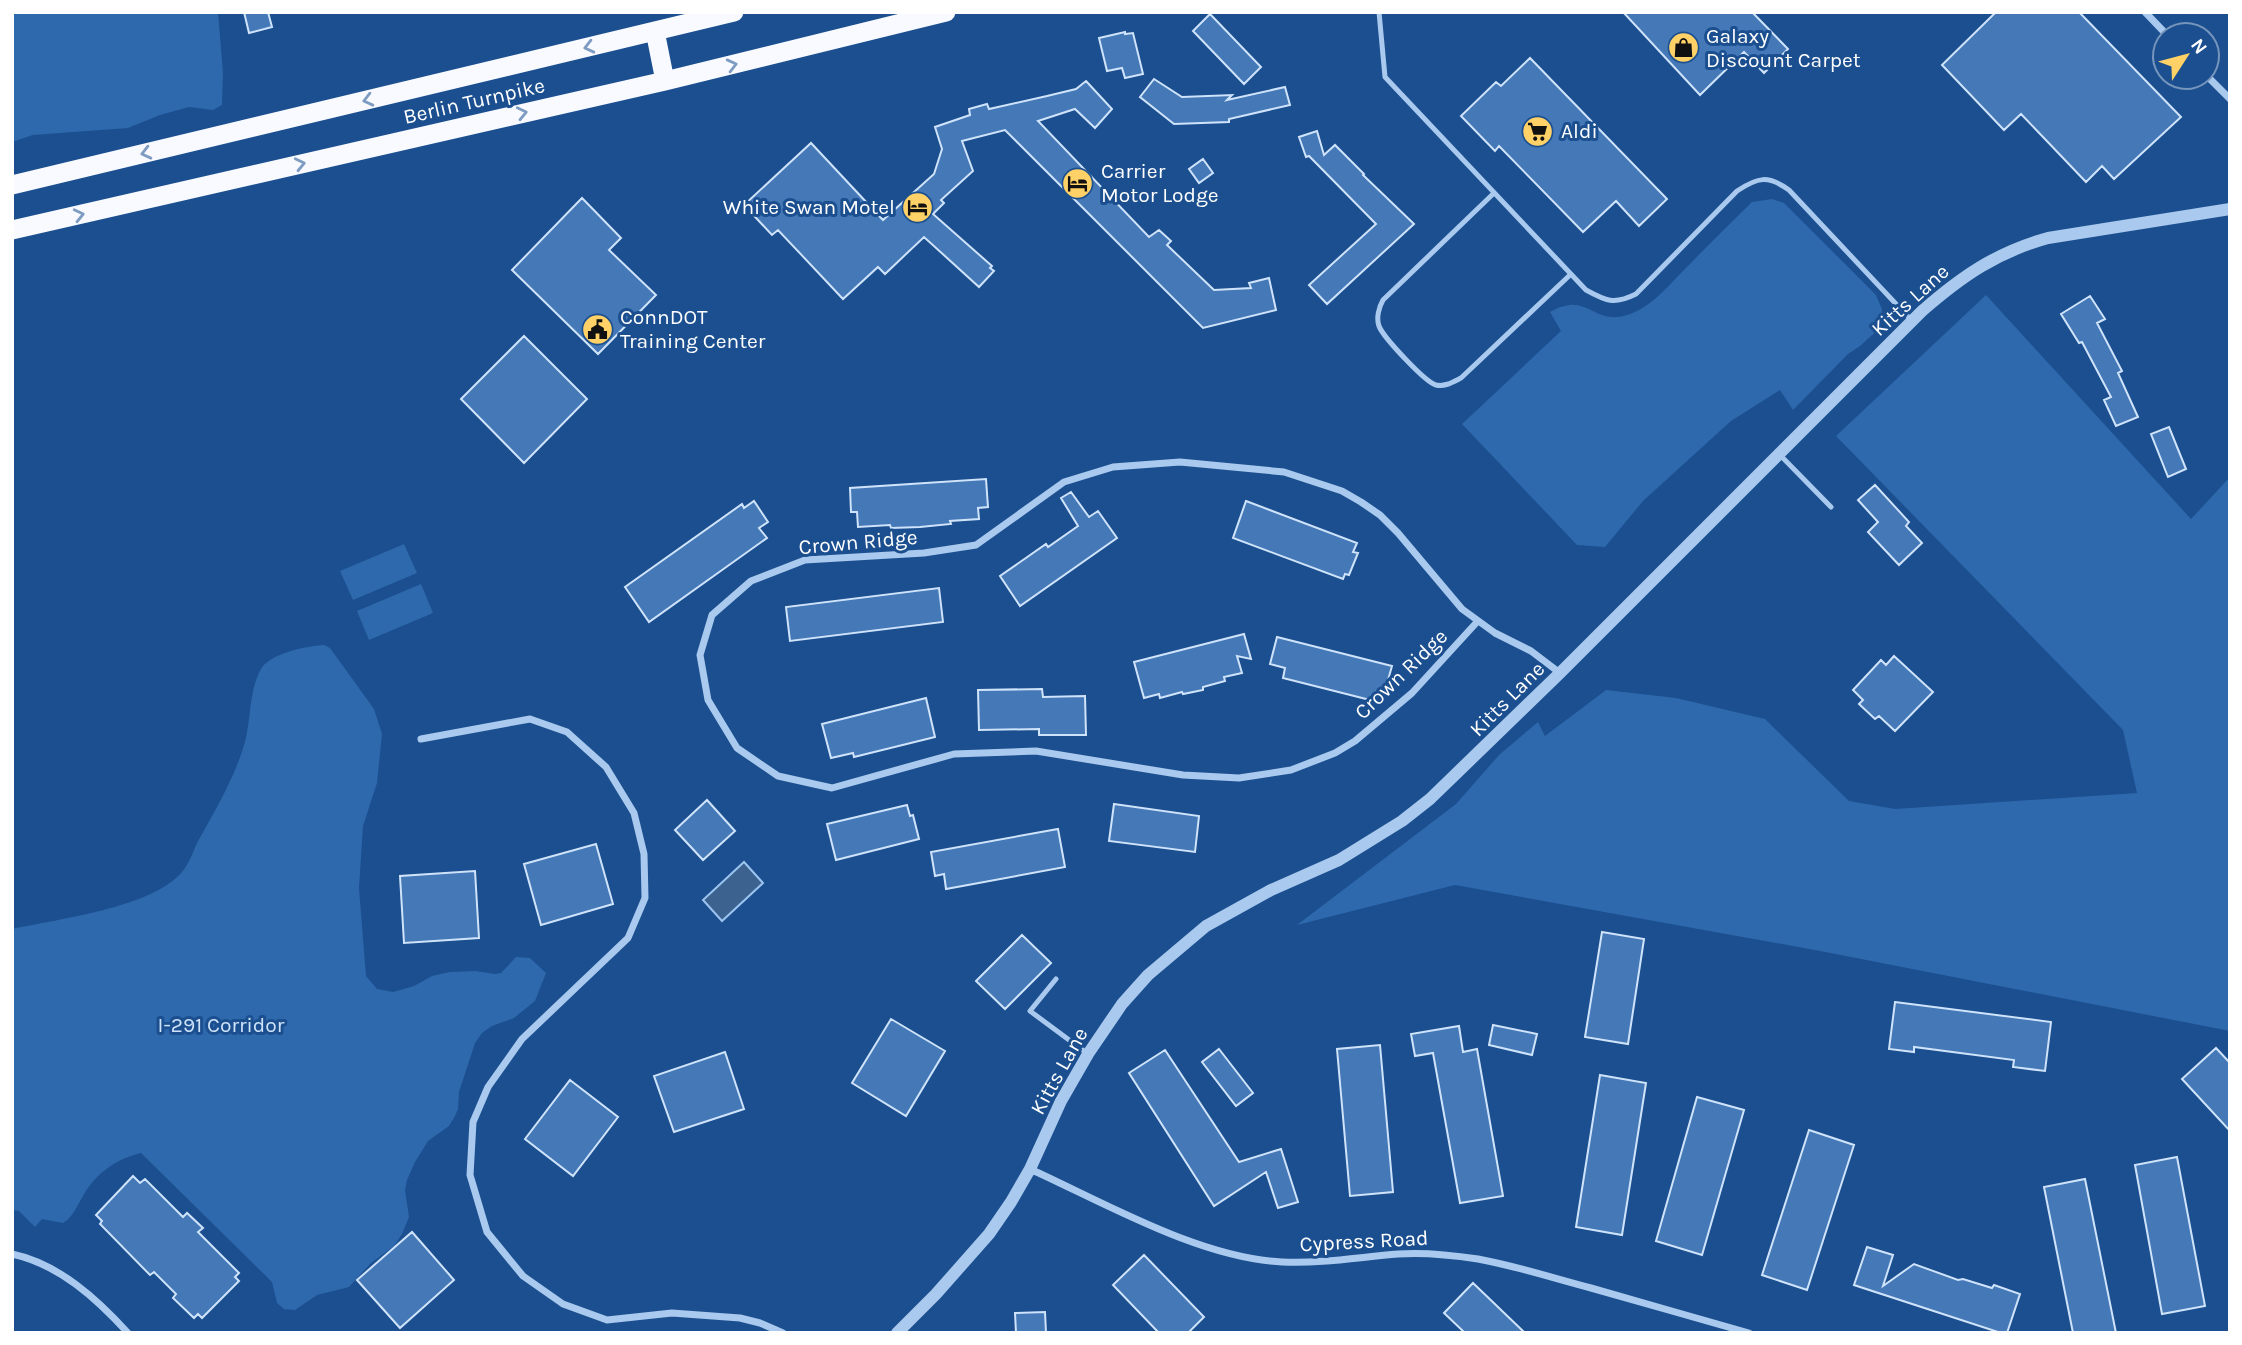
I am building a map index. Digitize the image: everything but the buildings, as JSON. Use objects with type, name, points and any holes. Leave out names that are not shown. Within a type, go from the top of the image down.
[{"type":"highway","name":"Berlin Turnpike","points":[[12,186],[734,12]]},
{"type":"highway","name":"Berlin Turnpike","points":[[12,230],[665,81],[946,12]]},
{"type":"highway","points":[[655,31],[665,81]]},
{"type":"street","name":"Kitts Lane","points":[[897,1333],[989,1234],[1030,1168],[1088,1054],[1122,1004],[1148,975],[1206,926],[1259,896],[1339,860],[1402,821],[1457,776],[1912,321],[1949,288],[1972,271],[2022,246],[2048,238],[2230,209]]},
{"type":"street","name":"Crown Ridge","points":[[1478,622],[1412,693],[1355,741],[1335,753],[1291,770],[1239,778],[1183,775],[1036,751],[954,754],[832,788],[778,776],[737,748],[708,700],[700,655],[712,615],[751,580],[805,560],[924,553],[975,545],[1064,482],[1113,467],[1180,462],[1284,472],[1342,491],[1380,515],[1454,601],[1478,622],[1531,651],[1560,674]]},
{"type":"street","points":[[421,739],[530,719],[567,732],[606,767],[634,813],[644,855],[645,898],[628,938],[522,1039],[488,1087],[473,1122],[471,1175],[487,1232],[523,1276],[563,1304],[607,1320],[672,1313],[726,1317],[760,1323],[783,1333]]},
{"type":"street","name":"Cypress Road","points":[[1030,1168],[1178,1236],[1245,1258],[1319,1262],[1402,1254],[1477,1259],[1533,1272],[1749,1333]]},
{"type":"street","points":[[12,1254],[23,1256],[62,1274],[102,1304],[128,1333]]},
{"type":"lane","points":[[1379,12],[1385,77],[1586,290],[1605,301],[1627,299],[1737,191],[1763,179],[1776,181],[1789,190],[1912,321]]},
{"type":"lane","points":[[1494,193],[1383,300],[1379,307],[1378,325],[1424,379],[1435,385],[1449,385],[1461,378],[1571,274]]},
{"type":"lane","points":[[1779,454],[1830,507]]},
{"type":"lane","points":[[1056,979],[1030,1011],[1088,1054]]},
{"type":"green space","points":[[12,12],[218,12],[223,73],[222,105],[213,110],[189,107],[128,128],[33,135],[12,142]]},
{"type":"green space","points":[[1772,199],[1784,203],[1876,295],[1882,309],[1881,327],[1848,354],[1793,410],[1780,390],[1731,421],[1643,501],[1605,547],[1577,545],[1462,424],[1561,331],[1550,312],[1573,305],[1615,317],[1636,312],[1661,294],[1752,202]]},
{"type":"green space","points":[[1986,295],[2191,519],[2230,477],[2230,1031],[1815,950],[1455,885],[1297,925],[1456,804],[1499,755],[1538,722],[1545,736],[1606,690],[1676,698],[1765,719],[1849,801],[1895,809],[2137,793],[2123,730],[1836,436]]},
{"type":"green space","points":[[404,544],[417,573],[353,600],[340,571]]},
{"type":"green space","points":[[421,584],[433,613],[369,640],[357,611]]},
{"type":"green space","name":"I-291 Corridor","points":[[324,645],[330,648],[374,709],[382,734],[377,783],[363,826],[359,888],[366,976],[377,989],[393,992],[414,986],[432,976],[450,972],[501,973],[516,957],[530,958],[546,973],[535,1001],[514,1018],[482,1033],[475,1043],[459,1092],[455,1116],[449,1126],[428,1141],[407,1180],[405,1190],[409,1217],[394,1246],[371,1263],[349,1287],[317,1295],[295,1310],[284,1309],[277,1303],[272,1282],[141,1153],[115,1163],[100,1174],[63,1223],[42,1219],[35,1227],[19,1211],[12,1210],[12,929],[127,903],[149,895],[182,872],[236,768],[247,733],[252,695],[261,669],[280,655]]},
{"type":"shaded area","points":[[744,862],[763,883],[722,921],[703,900]]},
{"type":"place","name":"Galaxy Discount Carpet","points":[[1683,48]]},
{"type":"place","name":"Aldi","points":[[1538,131]]},
{"type":"place","name":"Carrier Motor Lodge","points":[[1078,183]]},
{"type":"place","name":"White Swan Motel","points":[[918,207]]},
{"type":"place","name":"ConnDOT Training Center","points":[[597,329]]}]
